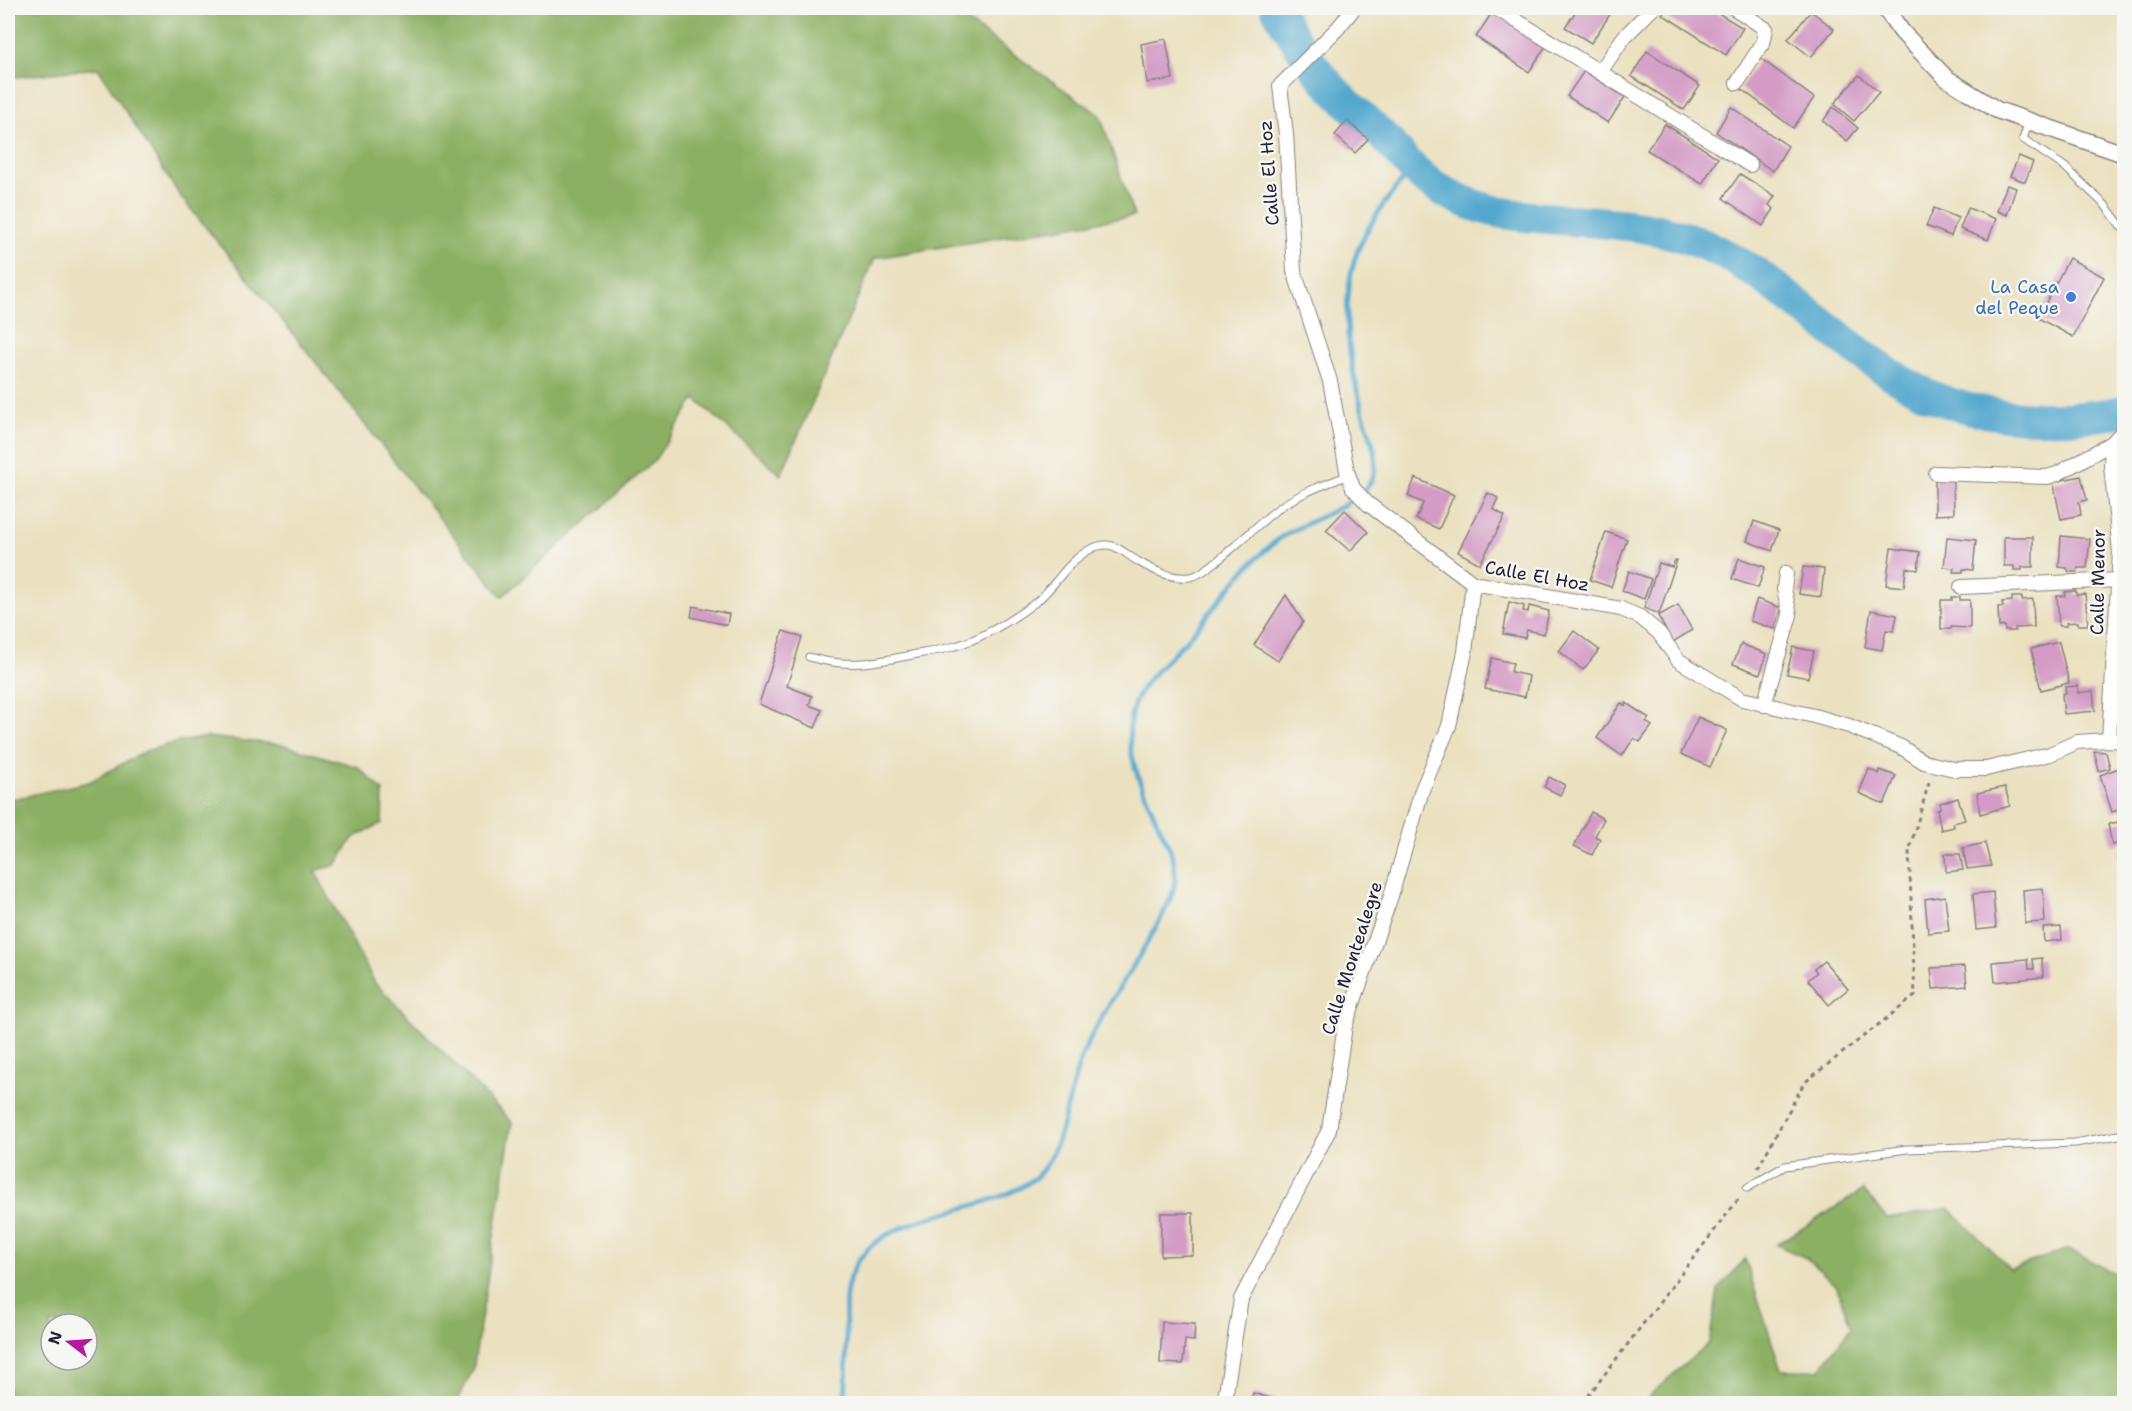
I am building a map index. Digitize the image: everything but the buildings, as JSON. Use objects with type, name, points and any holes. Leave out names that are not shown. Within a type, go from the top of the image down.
[{"type":"street","name":"Calle El Hoz","points":[[1354,8],[1338,28],[1315,48],[1280,86],[1286,134],[1294,271],[1330,381],[1351,481],[1368,504],[1473,584],[1620,609],[1640,617],[1659,633],[1678,660],[1742,699],[1849,726],[1901,747],[1924,762],[1954,769],[1986,770],[2050,754],[2077,742],[2124,741]]},
{"type":"street","points":[[1496,8],[1750,165]]},
{"type":"street","points":[[1600,72],[1624,37],[1653,8]]},
{"type":"street","points":[[1734,8],[1767,29],[1763,42],[1737,83]]},
{"type":"street","points":[[1886,8],[1902,32],[1946,78],[1997,110],[2124,154]]},
{"type":"street","points":[[1936,473],[2047,477],[2057,474],[2112,443],[2124,430]]},
{"type":"street","name":"Calle Menor","points":[[2109,740],[2120,552],[2111,466],[2112,443]]},
{"type":"street","points":[[1764,705],[1790,615],[1784,589],[1786,573]]},
{"type":"street","points":[[1961,587],[2119,580]]},
{"type":"street","name":"Calle Montealegre","points":[[1224,1404],[1241,1299],[1329,1130],[1345,1026],[1390,899],[1422,790],[1449,726],[1465,652],[1473,584]]},
{"type":"lane","points":[[2029,121],[2023,139],[2065,167],[2105,205],[2124,230]]},
{"type":"lane","points":[[809,657],[845,664],[872,663],[953,647],[994,628],[1037,601],[1080,556],[1106,543],[1120,547],[1139,562],[1173,578],[1193,577],[1206,570],[1258,523],[1283,505],[1318,487],[1351,481]]},
{"type":"lane","points":[[1747,1188],[1785,1166],[1907,1149],[2075,1143],[2124,1134]]},
{"type":"path","points":[[1584,1404],[1747,1188],[1804,1083],[1915,996],[1909,851],[1934,764]]},
{"type":"green space","points":[[8,8],[948,8],[1100,115],[1134,216],[875,258],[781,475],[695,399],[654,461],[502,597],[294,335],[180,196],[98,68],[8,78]]},
{"type":"green space","points":[[207,737],[285,745],[358,767],[383,791],[382,823],[353,838],[336,865],[315,871],[375,983],[512,1122],[473,1370],[456,1403],[8,1403],[8,800],[89,782],[146,751]]},
{"type":"green space","points":[[1863,1190],[1887,1219],[1949,1208],[2010,1269],[2068,1249],[2124,1278],[2124,1403],[1644,1403],[1652,1393],[1709,1343],[1718,1290],[1745,1259],[1781,1370],[1819,1370],[1851,1327],[1836,1285],[1806,1258],[1776,1245]]},
{"type":"waterway","points":[[1276,8],[1308,58],[1335,91],[1387,140],[1417,173],[1460,199],[1482,208],[1516,215],[1637,226],[1684,237],[1707,246],[1739,262],[1769,282],[1888,373],[1929,395],[1951,403],[1975,410],[2025,417],[2077,418],[2124,411]]},
{"type":"waterway","points":[[844,1404],[847,1289],[857,1262],[875,1243],[899,1229],[1014,1191],[1036,1177],[1053,1153],[1077,1070],[1091,1037],[1145,947],[1173,892],[1175,882],[1173,860],[1143,790],[1132,754],[1130,720],[1135,702],[1144,686],[1191,635],[1243,572],[1266,549],[1289,532],[1345,505],[1367,487],[1373,477],[1374,452],[1357,391],[1350,353],[1347,315],[1350,277],[1365,234],[1387,200],[1412,168]]},
{"type":"place","name":"La Casa del Peque","points":[[2071,297]]}]
